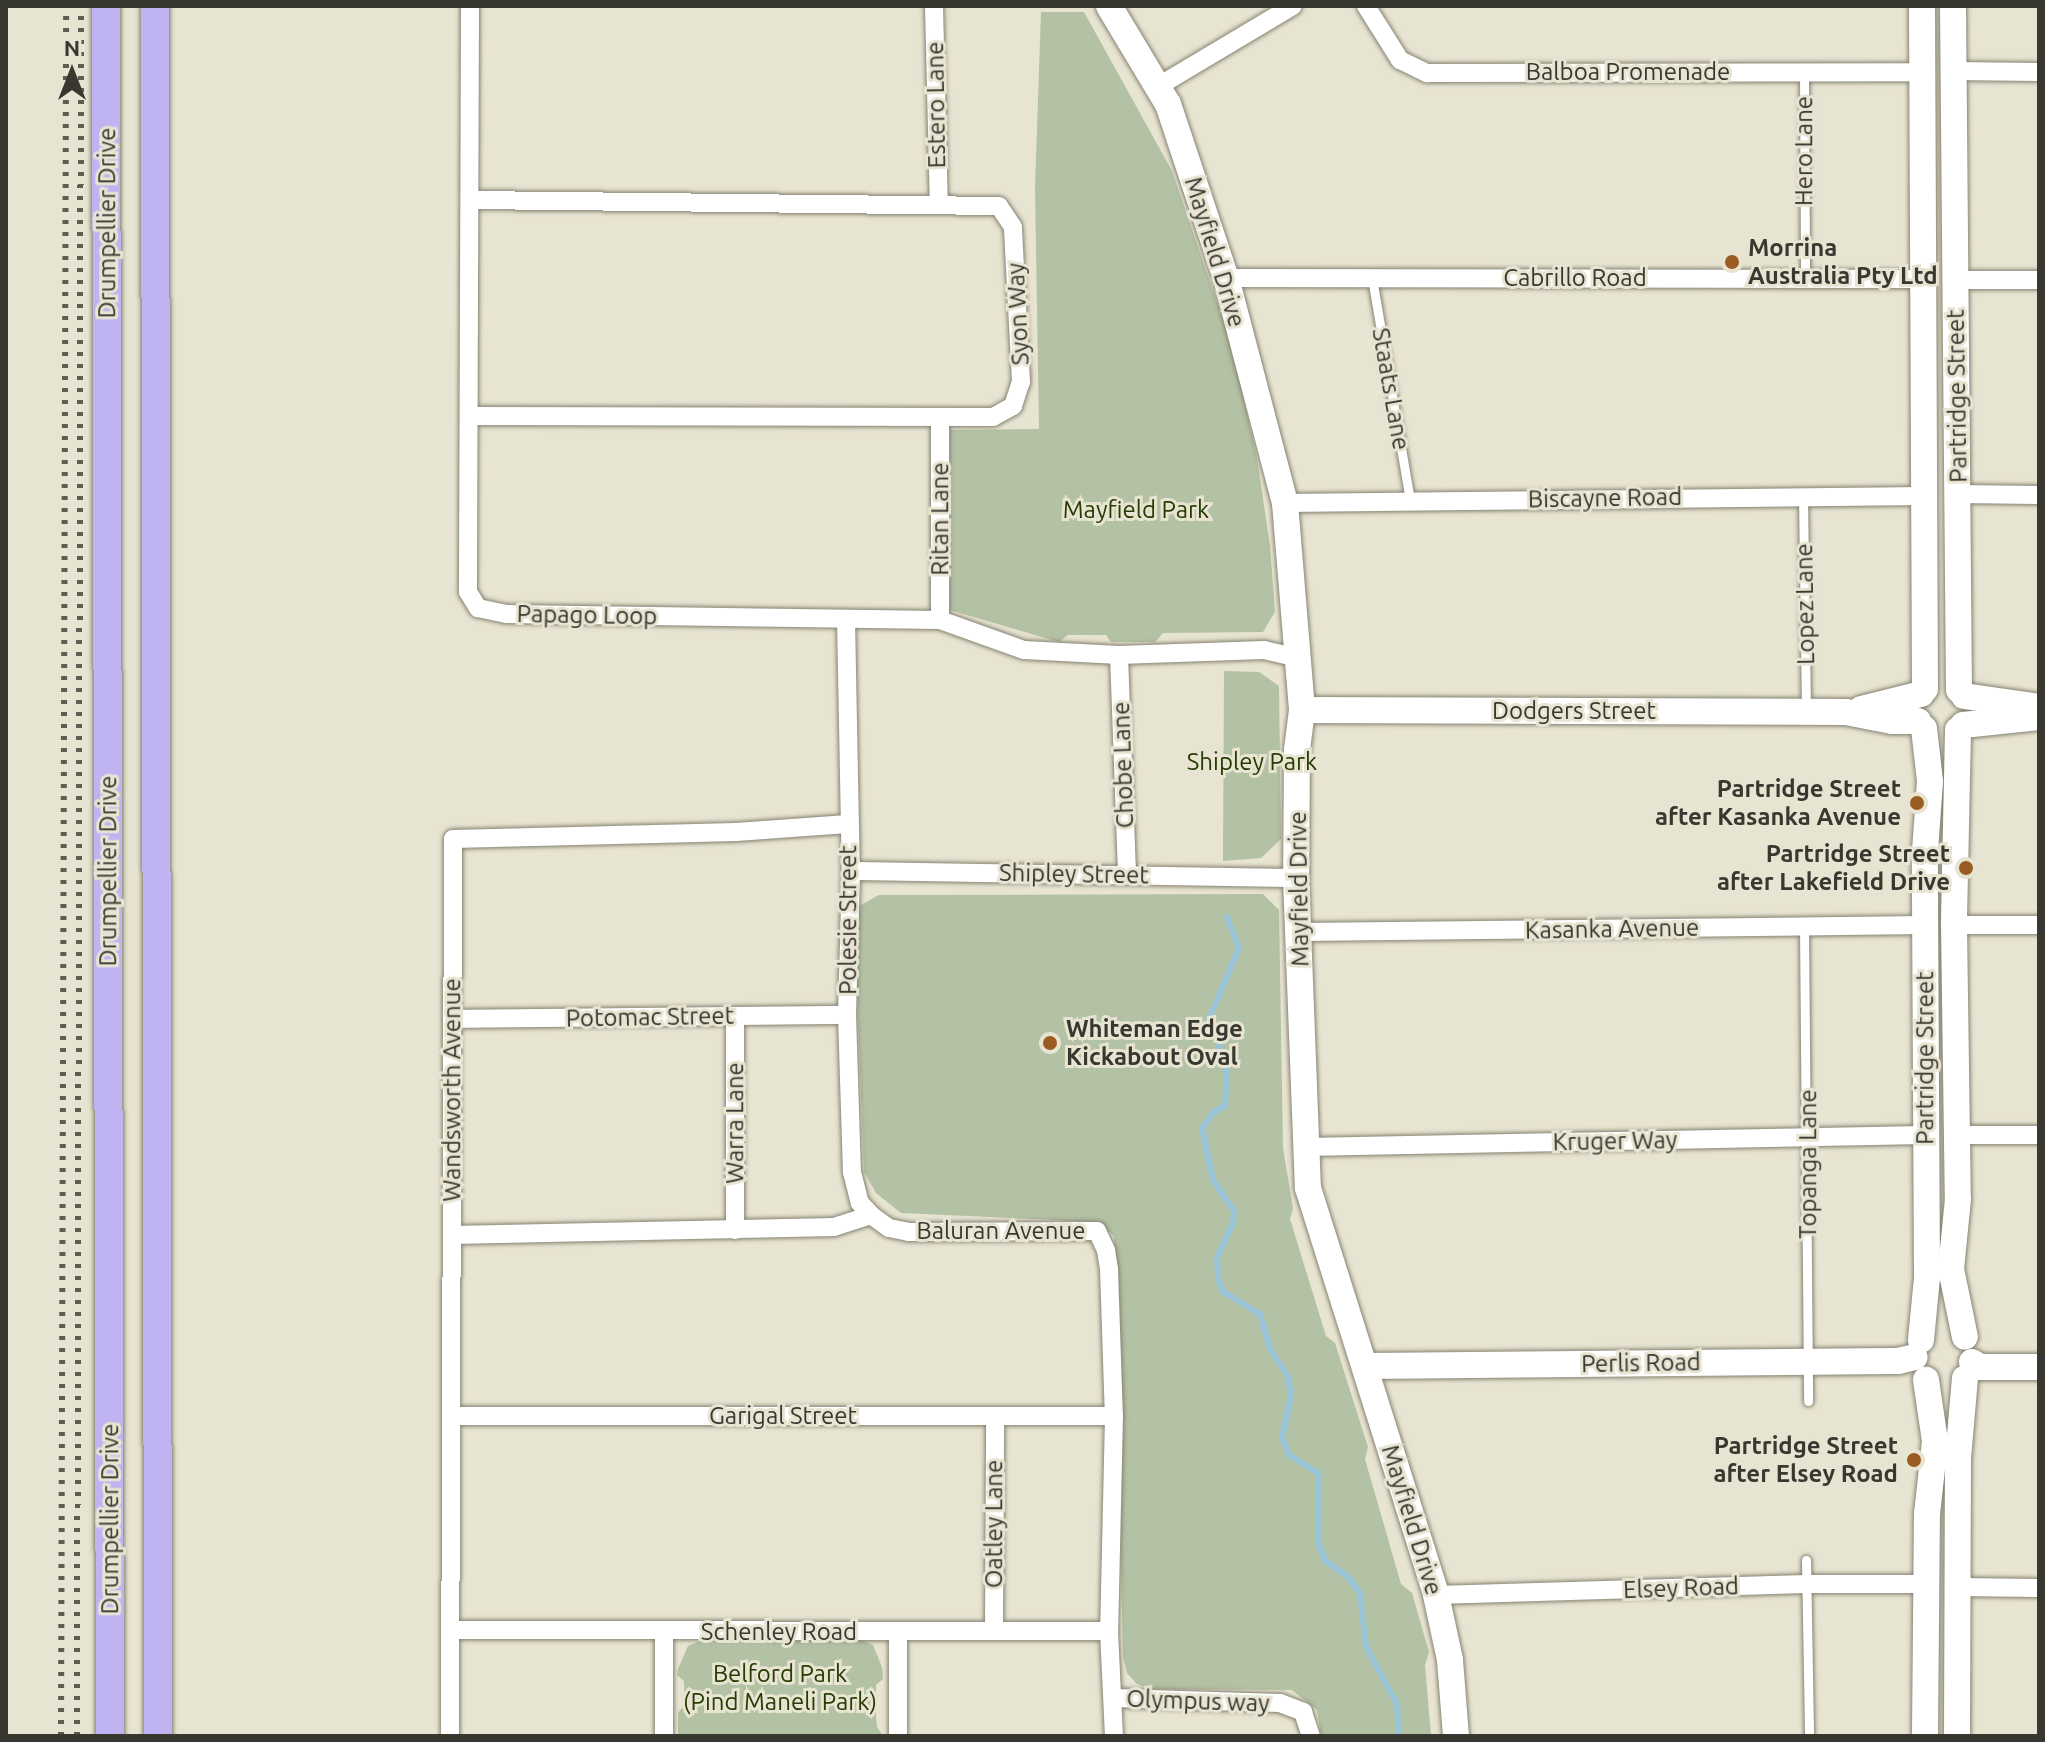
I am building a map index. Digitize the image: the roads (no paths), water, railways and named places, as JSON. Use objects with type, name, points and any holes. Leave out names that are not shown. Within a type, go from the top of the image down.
[{"type":"main road","name":"Drumpellier Drive","points":[[106,6],[110,1736]]},
{"type":"main road","name":"Drumpellier Drive","points":[[155,6],[158,1736]]},
{"type":"main road","name":"Mayfield Drive","points":[[1109,6],[1168,104],[1226,278],[1285,503],[1295,657],[1302,710],[1297,750],[1296,878],[1308,1188],[1436,1595],[1450,1660],[1456,1736]]},
{"type":"main road","name":"Partridge Street","points":[[1922,6],[1923,692]]},
{"type":"main road","name":"Partridge Street","points":[[1953,6],[1962,693]]},
{"type":"main road","points":[[2039,707],[1962,693],[1939,683],[1923,692],[1916,707],[1921,725],[1944,735],[1960,728],[2039,717]]},
{"type":"main road","name":"Dodgers Street","points":[[1846,712],[1923,692]]},
{"type":"main road","points":[[1960,728],[1968,711],[1962,693]]},
{"type":"main road","name":"Dodgers Street","points":[[1302,710],[1846,712],[1921,725]]},
{"type":"main road","name":"Partridge Street","points":[[1921,725],[1930,781],[1925,925],[1927,1278],[1921,1359],[1935,1441],[1927,1514],[1925,1736]]},
{"type":"main road","name":"Partridge Street","points":[[1957,1736],[1958,1458],[1967,1359],[1952,1284],[1958,1218],[1954,925],[1960,728]]},
{"type":"main road","points":[[1967,1359],[1943,1386],[1921,1359],[1940,1329],[1953,1330],[1967,1359],[1980,1367],[2039,1367]]},
{"type":"main road","name":"Perlis Road","points":[[1366,1366],[1921,1359]]},
{"type":"street","name":"Papago Loop","points":[[470,6],[468,592],[478,608],[506,614],[940,620],[1024,650],[1119,655],[1264,650],[1295,657]]},
{"type":"street","name":"Estero Lane","points":[[934,6],[939,205]]},
{"type":"street","points":[[1157,87],[1293,6]]},
{"type":"street","name":"Balboa Promenade","points":[[1366,6],[1400,60],[1427,73],[1922,72]]},
{"type":"street","points":[[1953,71],[2039,72]]},
{"type":"street","name":"Syon Way","points":[[469,416],[993,417],[1013,406],[1021,382],[1013,227],[999,206],[470,200]]},
{"type":"street","name":"Cabrillo Road","points":[[1226,278],[1924,279]]},
{"type":"street","points":[[1955,280],[2039,280]]},
{"type":"street","name":"Ritan Lane","points":[[940,419],[940,620]]},
{"type":"street","points":[[1958,494],[2039,495]]},
{"type":"street","name":"Biscayne Road","points":[[1285,503],[1925,496]]},
{"type":"street","name":"Polesie Street","points":[[846,619],[851,871],[847,1015],[852,1172],[860,1203],[871,1215]]},
{"type":"street","name":"Chobe Lane","points":[[1119,655],[1127,874]]},
{"type":"street","name":"Wandsworth Avenue","points":[[450,1736],[453,839],[736,832],[848,824]]},
{"type":"street","name":"Shipley Street","points":[[851,871],[1296,878]]},
{"type":"street","name":"Kasanka Avenue","points":[[1300,932],[1925,925]]},
{"type":"street","points":[[1954,925],[2039,925]]},
{"type":"street","name":"Potomac Street","points":[[453,1019],[847,1015]]},
{"type":"street","name":"Warra Lane","points":[[735,1016],[735,1230]]},
{"type":"street","name":"Kruger Way","points":[[1305,1147],[1925,1135]]},
{"type":"street","points":[[1957,1135],[2039,1135]]},
{"type":"street","points":[[452,1235],[834,1227],[871,1215]]},
{"type":"street","name":"Baluran Avenue","points":[[871,1215],[889,1228],[909,1232],[1097,1231],[1106,1250],[1114,1416],[1109,1631],[1114,1736]]},
{"type":"street","name":"Garigal Street","points":[[451,1416],[1114,1416]]},
{"type":"street","name":"Oatley Lane","points":[[994,1631],[995,1416]]},
{"type":"street","name":"Elsey Road","points":[[1436,1595],[1806,1584],[1926,1584]]},
{"type":"street","points":[[1958,1587],[2039,1588]]},
{"type":"street","name":"Schenley Road","points":[[450,1630],[1109,1631]]},
{"type":"street","points":[[898,1631],[898,1736]]},
{"type":"street","points":[[664,1632],[664,1736]]},
{"type":"street","name":"Olympus way","points":[[1114,1698],[1280,1703],[1303,1712],[1311,1736]]},
{"type":"lane","name":"Hero Lane","points":[[1804,71],[1805,279]]},
{"type":"lane","name":"Staats Lane","points":[[1372,278],[1410,501]]},
{"type":"lane","name":"Lopez Lane","points":[[1803,495],[1806,712]]},
{"type":"lane","name":"Topanga Lane","points":[[1804,927],[1808,1401]]},
{"type":"lane","points":[[1806,1560],[1809,1736]]},
{"type":"waterway","points":[[1227,917],[1239,948],[1209,1019],[1227,1067],[1225,1105],[1213,1113],[1202,1128],[1213,1180],[1234,1211],[1233,1223],[1217,1258],[1218,1277],[1222,1291],[1260,1314],[1270,1349],[1288,1377],[1291,1396],[1282,1437],[1289,1455],[1318,1473],[1319,1545],[1325,1560],[1349,1578],[1360,1594],[1366,1647],[1397,1704],[1399,1736]]},
{"type":"railway","points":[[61,1736],[66,6]]},
{"type":"railway","points":[[77,1736],[81,6]]},
{"type":"place","name":"Morrina Australia Pty Ltd","points":[[1732,262]]},
{"type":"place","name":"Partridge Street after Kasanka Avenue","points":[[1917,803]]},
{"type":"place","name":"Partridge Street after Lakefield Drive","points":[[1966,868]]},
{"type":"place","name":"Whiteman Edge Kickabout Oval","points":[[1050,1043]]},
{"type":"place","name":"Partridge Street after Elsey Road","points":[[1914,1460]]},
{"type":"park label","name":"Mayfield Park","points":[[1136,510]]},
{"type":"park label","name":"Shipley Park","points":[[1252,762]]},
{"type":"park label","name":"Belford Park (Pind Maneli Park)","points":[[780,1688]]}]
